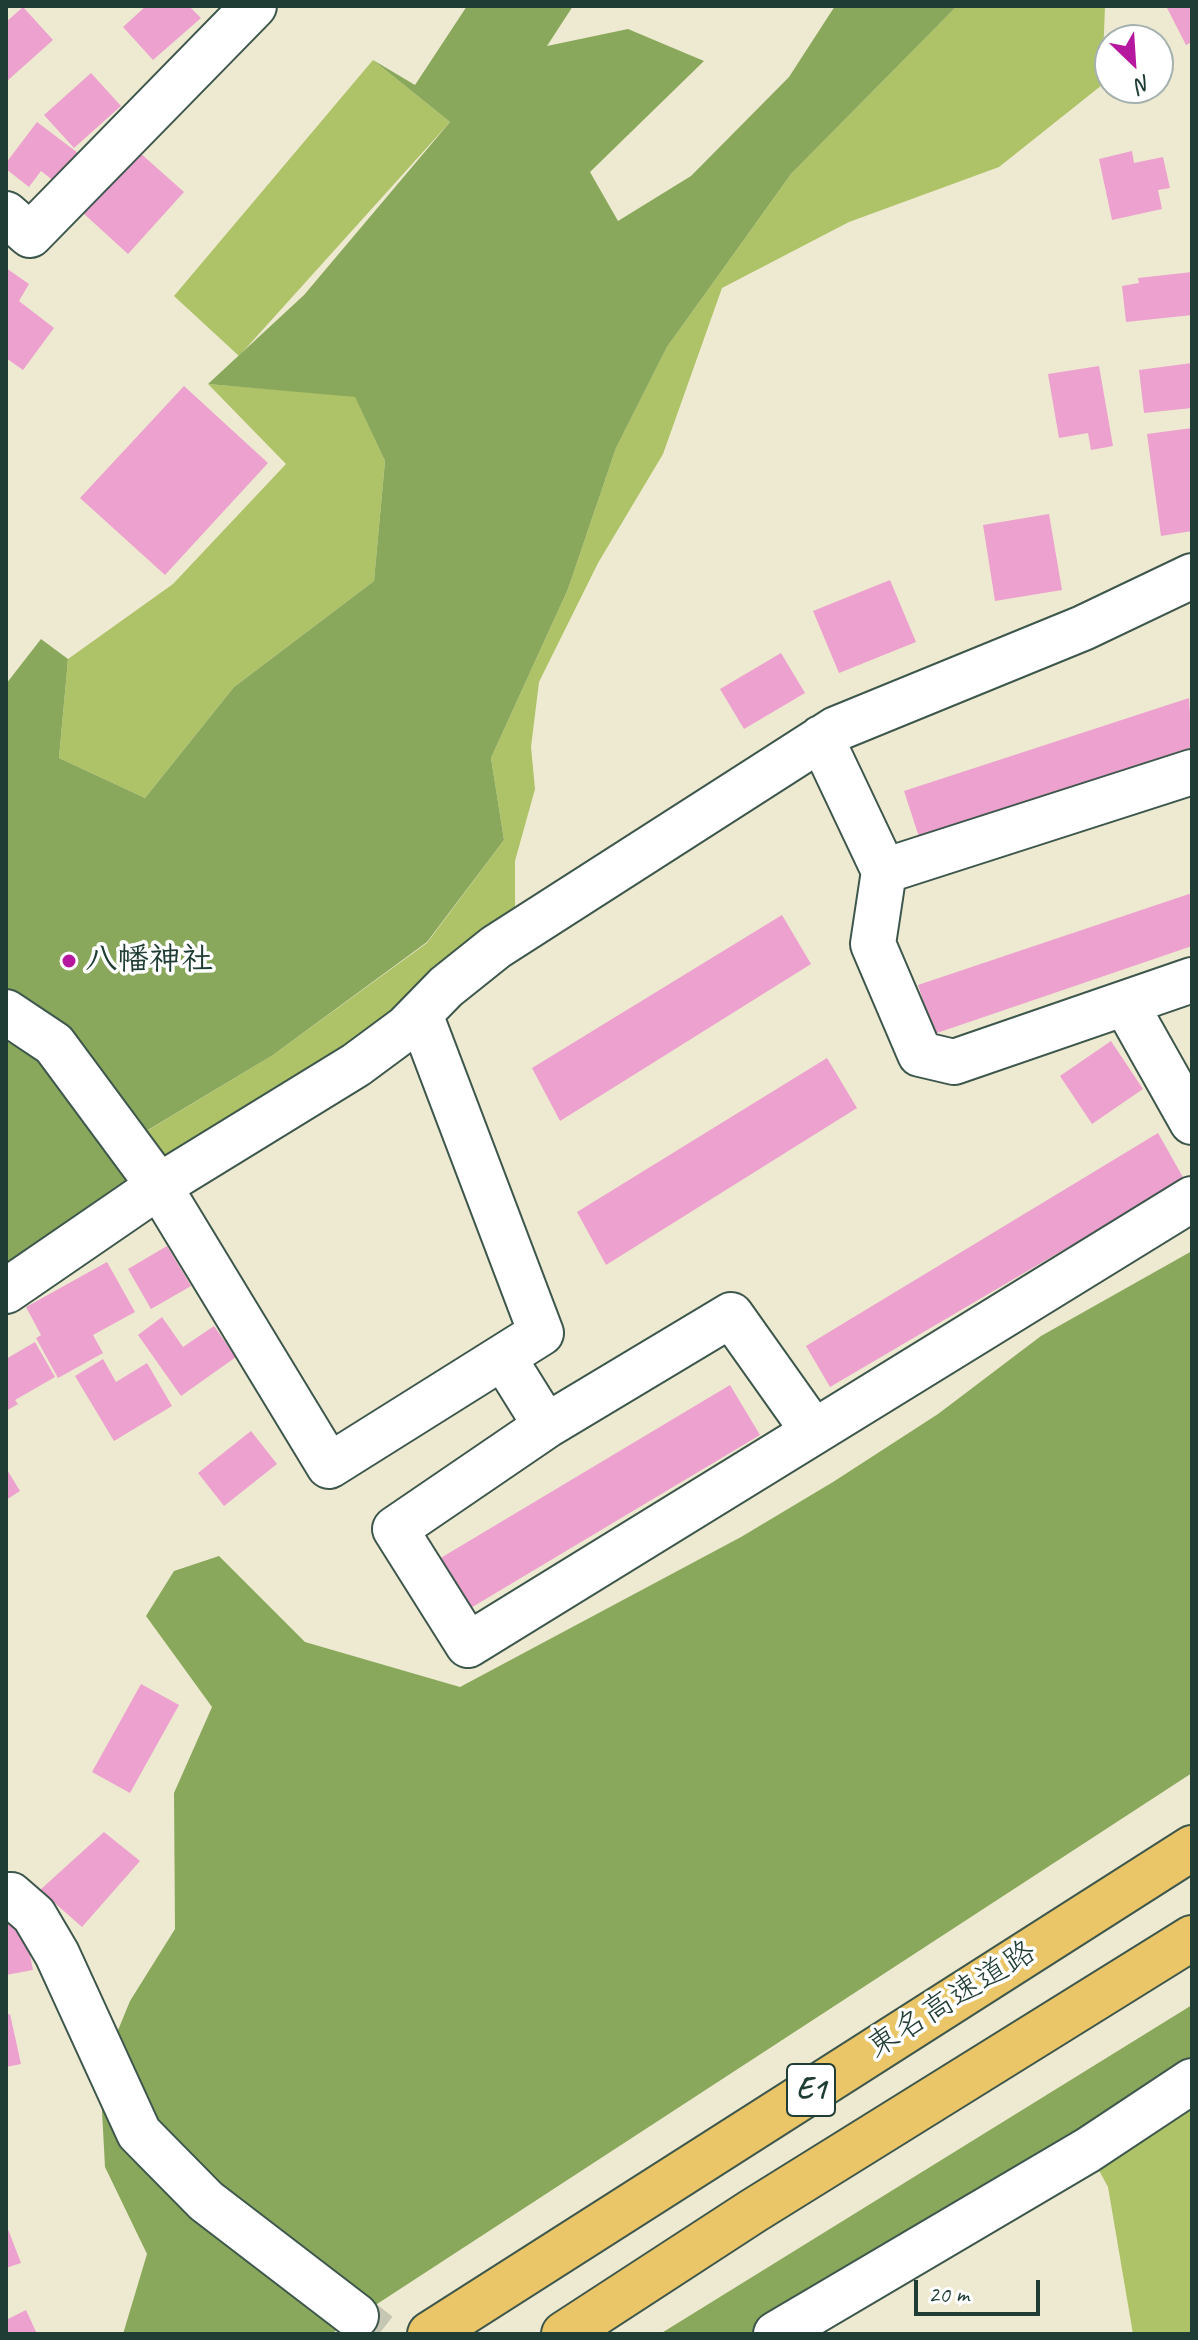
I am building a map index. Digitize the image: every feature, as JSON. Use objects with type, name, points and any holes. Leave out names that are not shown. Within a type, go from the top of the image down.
[{"type":"highway","name":"東名高速道路","points":[[430,2334],[1192,1848]]},
{"type":"highway","name":"E1","points":[[564,2334],[753,2211],[1192,1938]]},
{"type":"street","points":[[6,214],[30,235],[254,6]]},
{"type":"street","points":[[6,1291],[159,1186],[356,1065],[496,947],[821,738],[836,729],[1083,628],[1192,576]]},
{"type":"street","points":[[821,738],[884,871],[873,944],[920,1054],[954,1062],[1192,980]]},
{"type":"street","points":[[884,871],[1192,772]]},
{"type":"street","points":[[1125,1003],[1192,1122]]},
{"type":"street","points":[[6,1012],[54,1044],[159,1186],[329,1466],[541,1333],[420,1014]]},
{"type":"street","points":[[814,1432],[731,1315],[546,1426],[395,1529],[468,1645],[814,1432],[1192,1199]]},
{"type":"street","points":[[503,1357],[546,1426]]},
{"type":"street","points":[[6,1895],[11,1895],[34,1915],[57,1954],[139,2133],[206,2201],[356,2316]]},
{"type":"street","points":[[776,2334],[1088,2150],[1192,2081]]},
{"type":"green space","points":[[467,6],[573,6],[547,46],[628,29],[704,61],[590,172],[618,221],[691,176],[789,77],[835,6],[957,6],[791,174],[667,347],[616,448],[568,589],[491,758],[504,840],[427,942],[273,1055],[128,1142],[154,1179],[6,1291],[6,684],[41,639],[68,659],[59,758],[145,798],[234,687],[374,581],[385,461],[355,397],[208,384],[304,295],[450,122],[373,60],[415,85]]},
{"type":"green space","points":[[957,6],[1105,6],[1104,24],[1094,24],[1094,91],[999,167],[849,222],[722,288],[663,454],[598,563],[539,682],[531,747],[535,789],[515,861],[515,917],[449,974],[154,1179],[127,1143],[273,1055],[427,943],[504,840],[491,758],[568,589],[616,448],[667,347],[791,174]]},
{"type":"green space","points":[[373,60],[450,122],[239,356],[174,296]]},
{"type":"green space","points":[[208,384],[355,396],[385,461],[374,581],[234,687],[145,798],[59,758],[68,659],[173,584],[286,464]]},
{"type":"green space","points":[[1192,1251],[1192,1773],[331,2334],[123,2334],[147,2254],[105,2167],[100,2074],[130,2001],[175,1929],[174,1793],[212,1707],[146,1616],[174,1571],[219,1556],[305,1642],[460,1687],[741,1537],[938,1414],[1041,1336]]},
{"type":"green space","points":[[1192,2005],[1192,2071],[754,2334],[660,2334]]},
{"type":"green space","points":[[1192,2081],[1192,2334],[1133,2334],[1108,2187],[1088,2150]]},
{"type":"building","points":[[146,6],[189,6],[201,18],[153,60],[123,27]]},
{"type":"building","points":[[1166,6],[1192,6],[1192,42],[1186,45]]},
{"type":"building","points":[[23,7],[53,40],[6,82],[6,22]]},
{"type":"building","points":[[91,73],[121,106],[74,148],[44,115]]},
{"type":"building","points":[[37,122],[82,156],[59,185],[41,171],[29,187],[6,169],[6,163]]},
{"type":"building","points":[[1132,151],[1134,163],[1163,157],[1170,188],[1158,190],[1162,209],[1112,220],[1099,159]]},
{"type":"building","points":[[139,152],[184,192],[128,254],[83,213]]},
{"type":"building","points":[[6,268],[29,284],[19,301],[54,328],[23,370],[6,358]]},
{"type":"building","points":[[1192,272],[1192,315],[1126,322],[1122,286],[1139,283],[1138,278]]},
{"type":"building","points":[[1192,363],[1192,408],[1144,413],[1139,370]]},
{"type":"building","points":[[1099,366],[1113,446],[1091,450],[1088,433],[1059,438],[1048,374]]},
{"type":"building","points":[[184,386],[268,463],[165,575],[80,498]]},
{"type":"building","points":[[1192,428],[1192,531],[1161,536],[1147,434]]},
{"type":"building","points":[[1049,514],[1062,590],[995,601],[983,525]]},
{"type":"building","points":[[890,580],[916,642],[839,673],[813,611]]},
{"type":"building","points":[[781,653],[805,693],[744,729],[720,689]]},
{"type":"building","points":[[1189,698],[1192,747],[919,837],[904,791]]},
{"type":"building","points":[[1192,893],[1192,946],[934,1034],[918,985]]},
{"type":"building","points":[[782,915],[811,964],[560,1121],[532,1068]]},
{"type":"building","points":[[1111,1041],[1143,1089],[1092,1124],[1060,1076]]},
{"type":"building","points":[[827,1058],[857,1108],[606,1265],[577,1212]]},
{"type":"building","points":[[1158,1133],[1184,1179],[830,1387],[806,1346]]},
{"type":"building","points":[[167,1246],[191,1286],[151,1309],[128,1269]]},
{"type":"building","points":[[107,1262],[135,1312],[93,1335],[103,1353],[58,1378],[36,1338],[41,1335],[26,1307]]},
{"type":"building","points":[[162,1317],[183,1347],[214,1326],[236,1357],[181,1396],[138,1335]]},
{"type":"building","points":[[35,1342],[55,1377],[15,1400],[18,1404],[6,1411],[6,1359]]},
{"type":"building","points":[[103,1359],[116,1382],[147,1363],[172,1406],[114,1441],[75,1376]]},
{"type":"building","points":[[730,1385],[760,1435],[469,1609],[439,1559]]},
{"type":"building","points":[[251,1431],[277,1464],[224,1506],[198,1473]]},
{"type":"building","points":[[6,1468],[20,1491],[6,1500]]},
{"type":"building","points":[[141,1684],[179,1705],[130,1793],[92,1772]]},
{"type":"building","points":[[104,1832],[140,1861],[82,1927],[40,1890]]},
{"type":"building","points":[[23,1920],[33,1970],[6,1975],[6,1923]]},
{"type":"building","points":[[10,2014],[21,2064],[6,2067],[6,2015]]},
{"type":"building","points":[[6,2224],[21,2263],[6,2268]]},
{"type":"building","points":[[26,2310],[37,2334],[6,2334],[6,2320]]},
{"type":"tunnel","points":[[356,2316],[379,2334]]},
{"type":"place","name":"八幡神社","points":[[69,961]]}]
